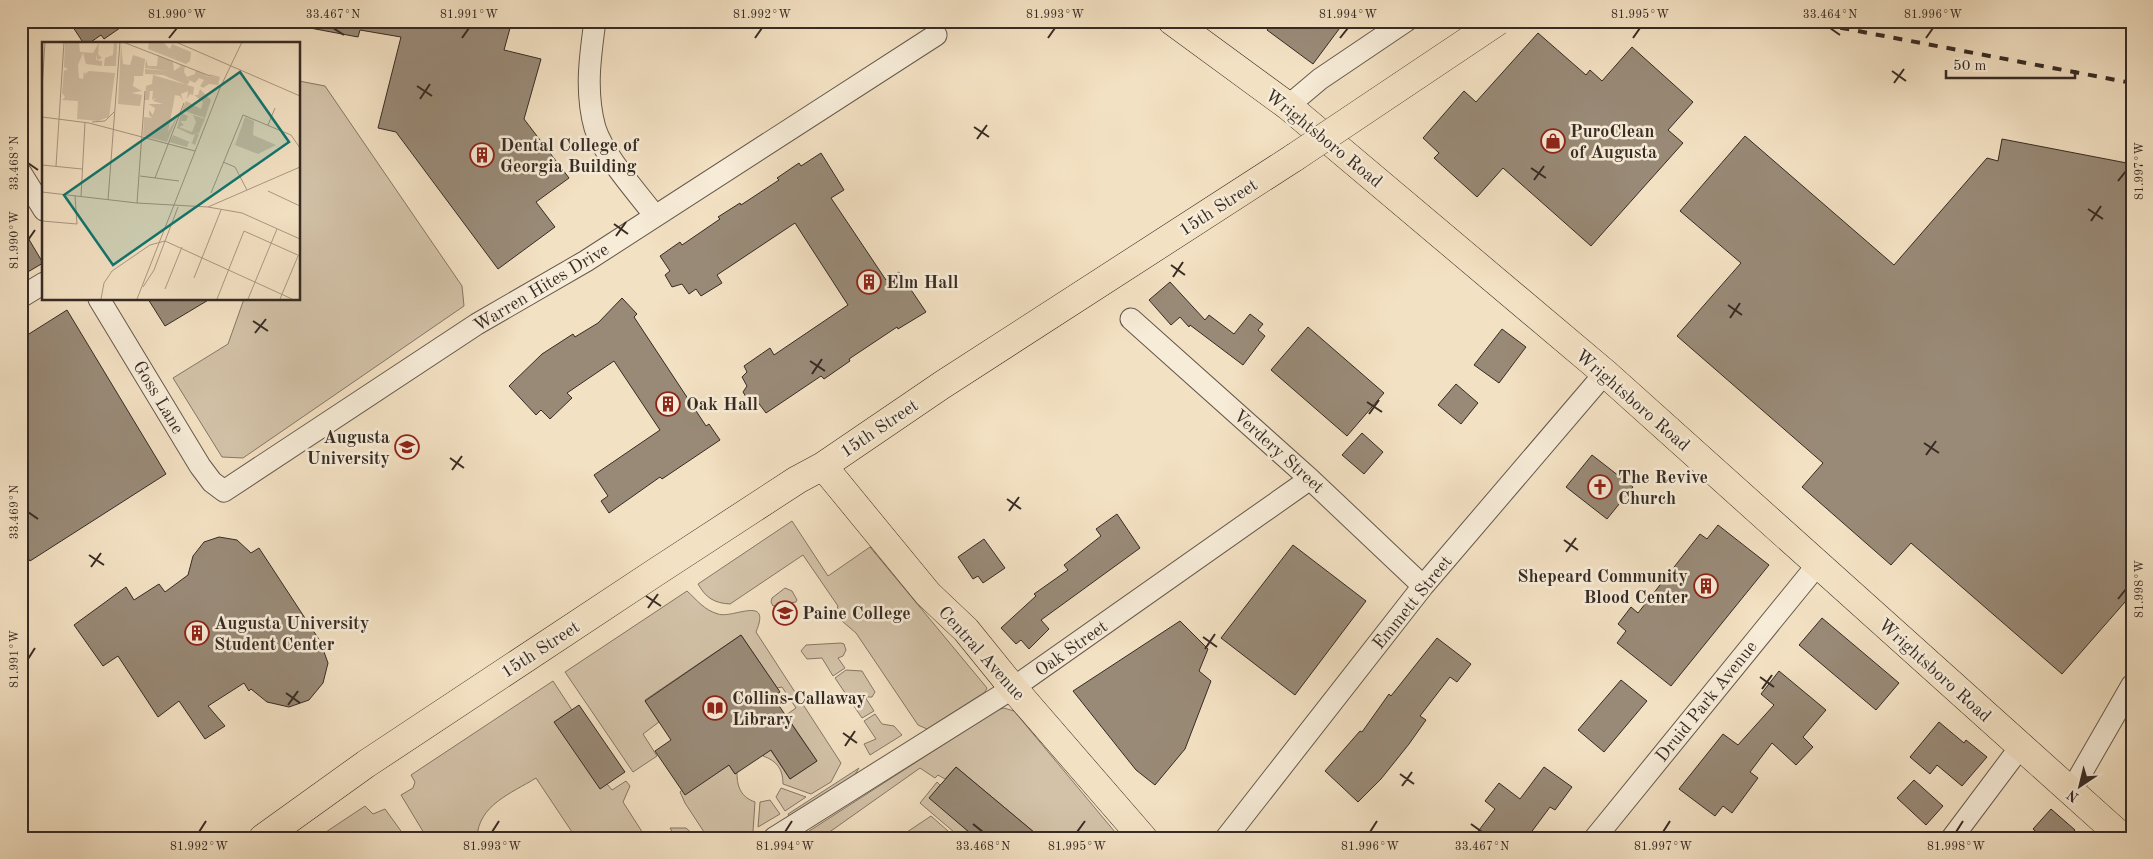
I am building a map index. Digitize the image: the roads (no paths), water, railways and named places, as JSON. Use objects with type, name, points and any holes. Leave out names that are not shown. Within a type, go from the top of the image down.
[{"type":"main road","name":"Wrightsboro Road","points":[[1172,21],[1288,106],[1605,373],[2123,838]]},
{"type":"main road","name":"15th Street","points":[[262,838],[374,758],[676,558],[797,480],[823,466],[942,385],[1295,156],[1498,21]]},
{"type":"main road","name":"Central Avenue","points":[[823,466],[928,594],[966,630],[1143,838]]},
{"type":"street","points":[[595,21],[588,80],[590,105],[596,129],[608,153],[655,216]]},
{"type":"street","points":[[1288,106],[1320,79],[1406,21]]},
{"type":"street","name":"Warren Hites Drive","points":[[224,491],[478,324],[586,261],[936,35]]},
{"type":"street","points":[[21,173],[42,207]]},
{"type":"street","points":[[21,297],[42,284]]},
{"type":"street","name":"Goss Lane","points":[[100,300],[200,466],[212,482],[224,491]]},
{"type":"street","name":"Verdery Street","points":[[1131,320],[1310,479],[1423,586]]},
{"type":"street","name":"Emmett Street","points":[[1226,838],[1423,586],[1605,373]]},
{"type":"street","name":"Oak Street","points":[[774,838],[1014,688],[1310,479]]},
{"type":"street","name":"Druid Park Avenue","points":[[1595,838],[1818,564]]},
{"type":"street","points":[[2071,791],[2132,685]]},
{"type":"street","points":[[1952,838],[2021,746]]},
{"type":"railway","points":[[1805,21],[2132,83]]},
{"type":"place","name":"PuroClean of Augusta","points":[[1553,141]]},
{"type":"place","name":"Dental College of Georgia Building","points":[[482,155]]},
{"type":"place","name":"Elm Hall","points":[[869,282]]},
{"type":"place","name":"Oak Hall","points":[[668,404]]},
{"type":"place","name":"Augusta University","points":[[407,447]]},
{"type":"place","name":"The Revive Church","points":[[1600,487]]},
{"type":"place","name":"Shepeard Community Blood Center","points":[[1706,586]]},
{"type":"place","name":"Paine College","points":[[785,613]]},
{"type":"place","name":"Augusta University Student Center","points":[[197,633]]},
{"type":"place","name":"Collins-Callaway Library","points":[[715,708]]}]
